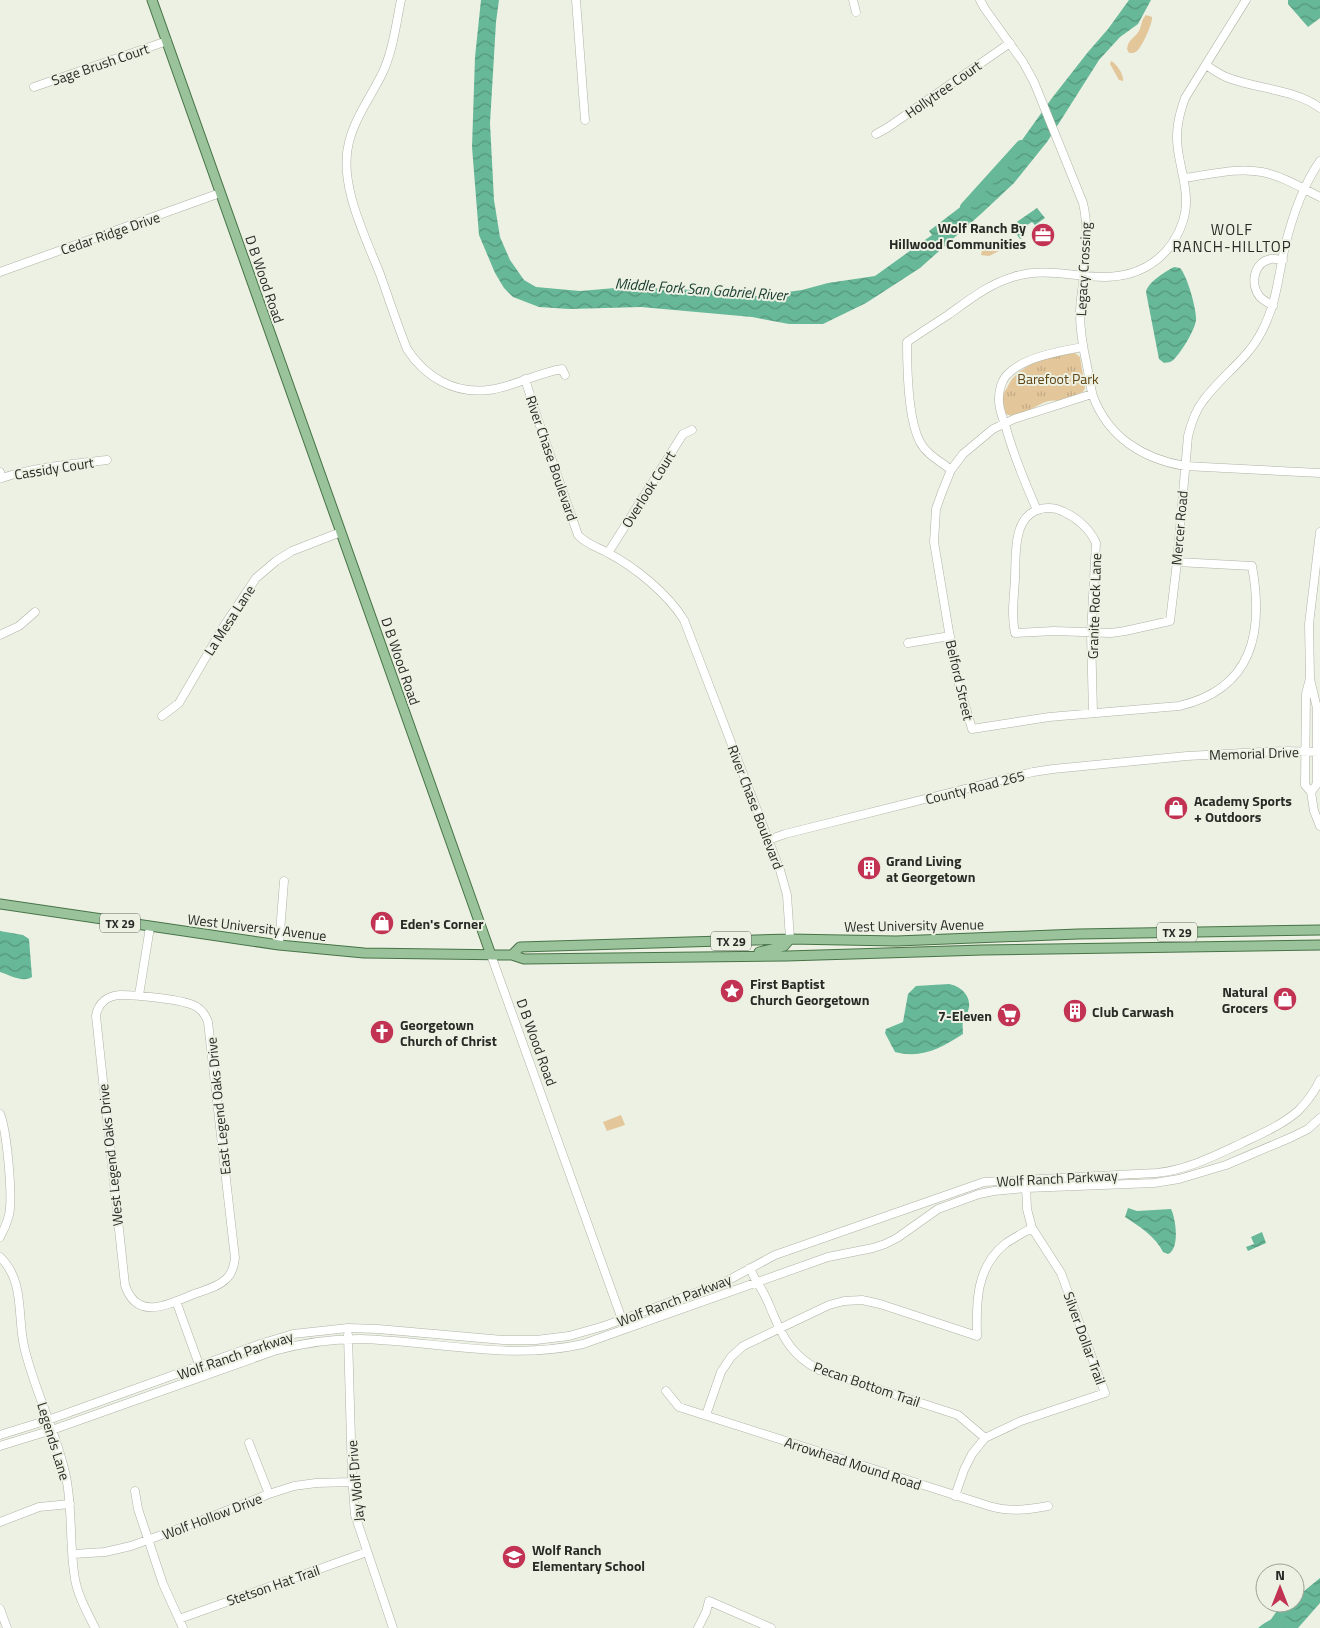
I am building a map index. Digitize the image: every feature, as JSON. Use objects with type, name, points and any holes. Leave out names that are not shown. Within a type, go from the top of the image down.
[{"type":"main road","name":"D B Wood Road","points":[[152,0],[491,955]]},
{"type":"main road","name":"West University Avenue","points":[[0,904],[279,945],[364,953],[512,955],[524,959],[557,960],[1320,945]]},
{"type":"main road","name":"West University Avenue","points":[[512,955],[520,947],[790,940],[876,941],[1087,934],[1320,930]]},
{"type":"main road","points":[[744,956],[784,946],[790,940]]},
{"type":"main road","points":[[832,954],[838,948],[845,945],[876,941]]},
{"type":"street","name":"River Chase Boulevard","points":[[401,0],[393,39],[383,72],[348,142],[346,168],[347,180],[358,214],[400,333],[407,349],[420,368],[438,380],[468,390],[488,390],[525,379],[578,535],[582,540],[608,553],[632,569],[666,596],[684,620],[780,870],[787,895],[790,940]]},
{"type":"street","points":[[576,0],[585,120]]},
{"type":"street","points":[[853,0],[856,12]]},
{"type":"street","name":"Legacy Crossing","points":[[980,0],[1023,62],[1040,94],[1083,203],[1087,220],[1080,312],[1083,347],[1092,394],[1100,413],[1110,427],[1125,442],[1143,454],[1159,461],[1185,466],[1320,473]]},
{"type":"street","points":[[951,470],[926,450],[915,430],[908,376],[907,342],[981,290],[1014,276],[1046,272],[1119,277],[1136,273],[1161,257],[1172,244],[1184,220],[1186,201],[1184,178],[1176,136],[1179,115],[1185,98],[1246,0]]},
{"type":"street","name":"Sage Brush Court","points":[[34,87],[167,42]]},
{"type":"street","name":"Hollytree Court","points":[[876,134],[1010,43]]},
{"type":"street","points":[[1206,65],[1226,77],[1291,95],[1314,103],[1320,108]]},
{"type":"street","name":"Mercer Road","points":[[1037,510],[1024,520],[1018,533],[1012,622],[1015,633],[1125,631],[1170,621],[1188,436],[1192,422],[1202,402],[1252,348],[1262,332],[1274,306],[1285,246],[1305,190],[1320,161]]},
{"type":"street","points":[[1184,178],[1251,171],[1275,176],[1320,196]]},
{"type":"street","name":"Cedar Ridge Drive","points":[[0,272],[220,193]]},
{"type":"street","points":[[1274,306],[1261,298],[1256,292],[1254,283],[1255,273],[1262,263],[1270,259],[1283,260]]},
{"type":"street","points":[[1037,510],[1015,457],[1004,423],[999,398],[1001,385],[1006,375],[1023,363],[1054,352],[1083,347]]},
{"type":"street","points":[[525,379],[545,371],[562,369],[565,375]]},
{"type":"street","name":"Belford Street","points":[[1092,394],[1004,423],[976,442],[963,454],[951,470],[936,508],[934,542],[956,674],[972,729],[1017,721],[1179,706],[1212,695],[1226,684],[1239,671],[1253,640],[1256,588],[1252,566],[1177,562]]},
{"type":"street","name":"Overlook Court","points":[[608,553],[683,434],[692,430]]},
{"type":"street","name":"Cassidy Court","points":[[1,475],[107,460]]},
{"type":"street","name":"Granite Rock Lane","points":[[1037,510],[1059,509],[1092,533],[1096,548],[1091,633],[1093,713]]},
{"type":"street","name":"La Mesa Lane","points":[[162,716],[179,703],[224,626],[256,578],[276,561],[292,551],[341,532]]},
{"type":"street","points":[[1311,792],[1317,784],[1319,752],[1316,708],[1310,678],[1309,624],[1320,532]]},
{"type":"street","points":[[0,635],[19,626],[35,612]]},
{"type":"street","points":[[908,643],[950,636]]},
{"type":"street","points":[[1310,678],[1306,694],[1306,785],[1311,792],[1314,811],[1320,826]]},
{"type":"street","name":"Memorial Drive","points":[[1187,756],[1284,750],[1319,752]]},
{"type":"street","name":"County Road 265","points":[[768,840],[785,834],[1033,772],[1187,756]]},
{"type":"street","points":[[279,945],[284,881]]},
{"type":"street","points":[[139,995],[150,927]]},
{"type":"street","name":"D B Wood Road","points":[[491,955],[626,1330]]},
{"type":"street","name":"East Legend Oaks Drive","points":[[139,995],[196,1006],[204,1013],[209,1026],[235,1258],[232,1271],[220,1284],[176,1301]]},
{"type":"street","name":"West Legend Oaks Drive","points":[[139,995],[109,997],[100,1005],[96,1016],[125,1284],[131,1297],[141,1306],[154,1308],[176,1301]]},
{"type":"street","name":"Wolf Ranch Parkway","points":[[0,1435],[48,1420],[283,1337],[314,1330],[378,1329],[491,1340],[526,1341],[569,1336],[622,1320],[725,1282],[775,1256],[978,1184],[991,1181],[1164,1173],[1192,1166],[1272,1128],[1297,1112],[1312,1094],[1320,1080]]},
{"type":"street","points":[[0,1114],[4,1127],[10,1200],[9,1217],[0,1237]]},
{"type":"street","name":"Wolf Ranch Parkway","points":[[0,1446],[52,1430],[283,1349],[323,1341],[369,1340],[525,1352],[573,1346],[595,1341],[828,1256],[886,1244],[934,1211],[972,1197],[989,1192],[1026,1188],[1162,1182],[1189,1177],[1226,1165],[1296,1136],[1308,1129],[1320,1118]]},
{"type":"street","points":[[1221,1153],[1226,1165]]},
{"type":"street","name":"Silver Dollar Trail","points":[[955,1496],[972,1454],[985,1438],[1021,1421],[1105,1392],[1061,1272],[1032,1228],[1027,1209],[1026,1179]]},
{"type":"street","points":[[706,1416],[721,1372],[731,1357],[743,1346],[829,1305],[844,1301],[862,1300],[880,1304],[977,1336],[976,1311],[980,1279],[991,1258],[1005,1244],[1032,1228]]},
{"type":"street","name":"Legends Lane","points":[[0,1257],[12,1272],[17,1285],[24,1345],[66,1476],[77,1588],[95,1628]]},
{"type":"street","name":"Pecan Bottom Trail","points":[[750,1268],[755,1282],[763,1292],[779,1330],[795,1354],[806,1363],[819,1370],[958,1415],[985,1438]]},
{"type":"street","points":[[176,1301],[203,1376]]},
{"type":"street","name":"Jay Wolf Drive","points":[[348,1328],[352,1482],[357,1522],[393,1628]]},
{"type":"street","name":"Arrowhead Mound Road","points":[[666,1391],[679,1406],[706,1416],[955,1496],[1004,1510],[1020,1511],[1048,1506]]},
{"type":"street","points":[[249,1443],[269,1494]]},
{"type":"street","name":"Wolf Hollow Drive","points":[[73,1554],[118,1550],[269,1494],[305,1484],[352,1482]]},
{"type":"street","points":[[135,1491],[138,1509],[163,1584],[183,1628]]},
{"type":"street","points":[[0,1522],[39,1508],[70,1504]]},
{"type":"street","name":"Stetson Hat Trail","points":[[178,1619],[367,1552]]},
{"type":"street","points":[[698,1628],[709,1601],[771,1628]]},
{"type":"street","points":[[0,1609],[7,1628]]},
{"type":"green space","points":[[1146,15],[1152,17],[1147,35],[1137,51],[1129,53],[1127,49],[1129,43],[1139,31]]},
{"type":"green space","points":[[1111,61],[1120,70],[1123,81],[1119,80],[1110,64]]},
{"type":"green space","points":[[988,245],[999,246],[1001,250],[989,256],[981,255],[982,250]]},
{"type":"green space","name":"Barefoot Park","points":[[1075,353],[1080,357],[1085,388],[1083,392],[1057,401],[1044,402],[1019,415],[1012,416],[1006,414],[1003,406],[1003,393],[1020,371],[1042,360]]},
{"type":"green space","points":[[621,1115],[625,1125],[607,1131],[603,1122]]},
{"type":"water","points":[[481,0],[499,0],[490,123],[494,200],[500,237],[510,260],[524,280],[536,287],[580,291],[627,287],[715,291],[757,296],[802,290],[828,283],[875,276],[932,235],[929,231],[980,192],[1005,164],[1052,98],[1129,0],[1151,0],[1138,24],[1120,37],[1099,60],[1047,142],[1014,183],[982,213],[920,268],[866,303],[823,324],[789,324],[752,317],[641,307],[569,309],[539,307],[513,297],[504,288],[495,273],[479,235],[472,147],[475,57]]},
{"type":"water","points":[[1288,0],[1320,0],[1320,18],[1308,27],[1288,4]]},
{"type":"water","points":[[1037,208],[1045,218],[1035,225],[1032,222],[1024,227],[1022,224],[1019,225],[1024,233],[1022,235],[1024,237],[1020,239],[1011,226]]},
{"type":"water","points":[[1174,267],[1180,268],[1186,278],[1196,320],[1183,348],[1172,361],[1164,363],[1159,359],[1146,292],[1153,281]]},
{"type":"water","points":[[0,931],[23,935],[29,939],[32,977],[20,979],[0,972]]},
{"type":"water","points":[[949,984],[962,990],[969,1001],[968,1011],[963,1020],[963,1034],[931,1051],[914,1054],[895,1052],[885,1033],[886,1029],[903,1022],[908,994],[916,986]]},
{"type":"water","points":[[1128,1208],[1137,1211],[1171,1209],[1176,1233],[1176,1240],[1172,1251],[1168,1254],[1163,1252],[1152,1237],[1125,1217]]},
{"type":"water","points":[[1262,1232],[1266,1243],[1248,1251],[1246,1247],[1254,1244],[1251,1237]]},
{"type":"water","points":[[1320,1578],[1320,1603],[1298,1628],[1258,1628],[1283,1613],[1305,1613],[1305,1590]]},
{"type":"waterway","name":"Middle Fork San Gabriel River","points":[[965,207],[1021,145]]},
{"type":"waterway","points":[[1271,1628],[1282,1613]]},
{"type":"place","name":"Wolf Ranch By Hillwood Communities","points":[[1043,235]]},
{"type":"place","name":"Academy Sports + Outdoors","points":[[1176,808]]},
{"type":"place","name":"Grand Living at Georgetown","points":[[869,868]]},
{"type":"place","name":"Eden's Corner","points":[[382,923]]},
{"type":"place","name":"First Baptist Church Georgetown","points":[[732,991]]},
{"type":"place","name":"Natural Grocers","points":[[1285,999]]},
{"type":"place","name":"Club Carwash","points":[[1075,1011]]},
{"type":"place","name":"7-Eleven","points":[[1009,1015]]},
{"type":"place","name":"Georgetown Church of Christ","points":[[382,1032]]},
{"type":"place","name":"Wolf Ranch Elementary School","points":[[514,1557]]},
{"type":"district","name":"WOLF RANCH-HILLTOP","points":[[1232,238]]}]
